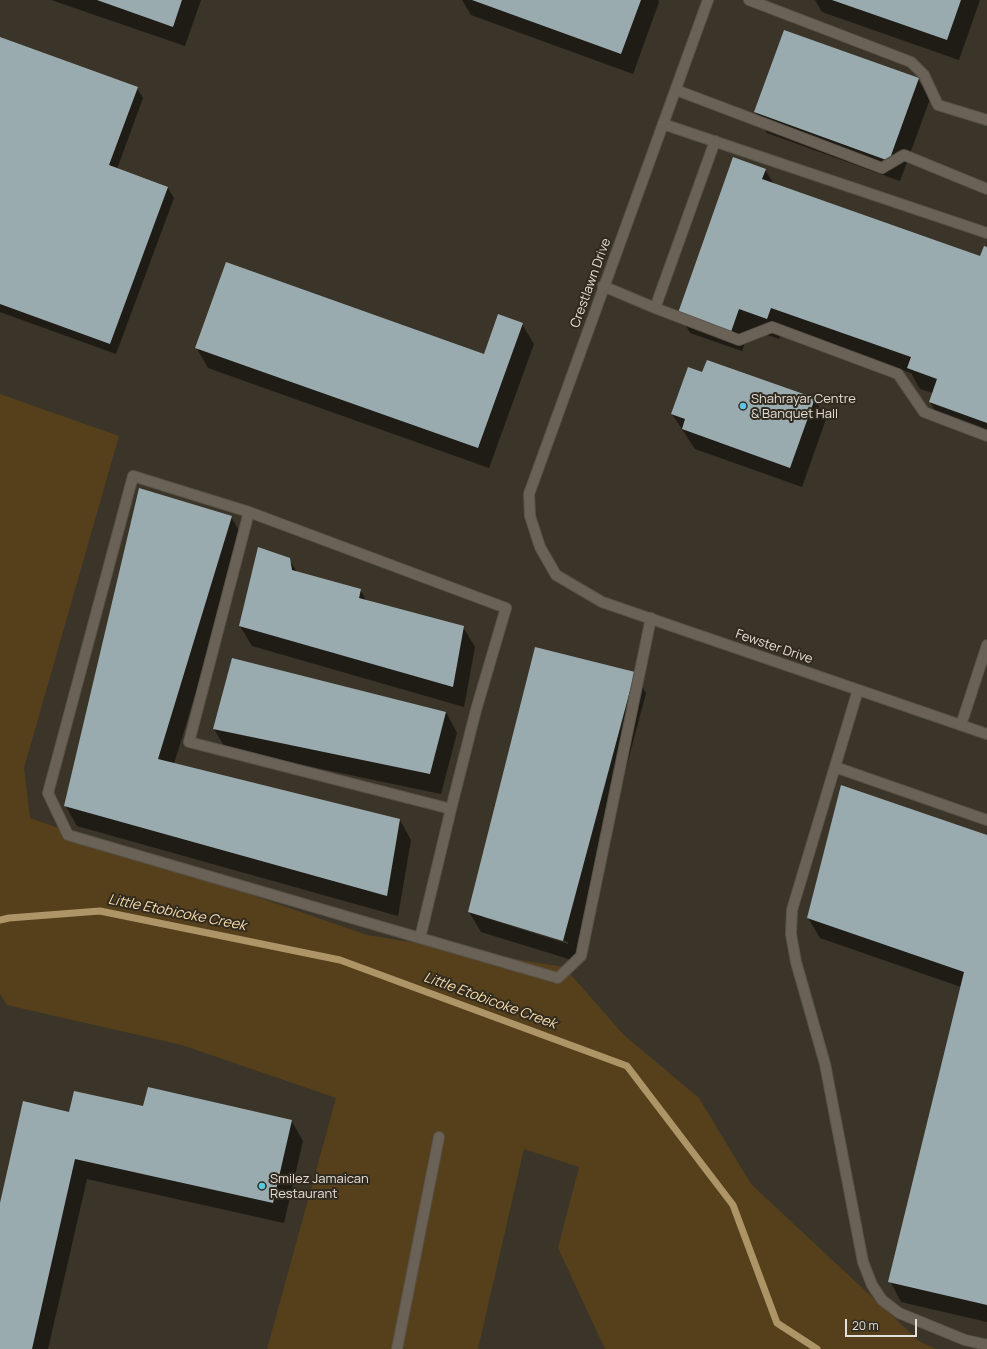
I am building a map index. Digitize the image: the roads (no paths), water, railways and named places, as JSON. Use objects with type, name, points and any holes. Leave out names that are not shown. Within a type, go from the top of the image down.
[{"type":"street","name":"Crestlawn Drive","points":[[556,576],[540,547],[530,516],[529,494],[603,286],[664,124],[708,0]]},
{"type":"street","points":[[749,0],[911,62],[924,75],[938,105],[987,120]]},
{"type":"street","points":[[676,90],[882,168],[904,155],[987,189]]},
{"type":"street","points":[[664,124],[987,233]]},
{"type":"street","points":[[655,308],[715,141]]},
{"type":"street","points":[[603,286],[655,308],[739,340],[772,327],[898,374],[924,412],[987,436]]},
{"type":"street","points":[[420,938],[476,710],[506,608],[249,512],[133,476],[48,793],[68,835],[420,938],[558,978],[581,956],[651,618]]},
{"type":"street","points":[[249,512],[189,742],[451,810]]},
{"type":"street","name":"Fewster Drive","points":[[556,576],[602,602],[987,734]]},
{"type":"street","points":[[961,725],[987,645]]},
{"type":"street","points":[[858,690],[792,910],[791,934],[796,962],[825,1064],[863,1262],[872,1285],[882,1300],[899,1313],[964,1340],[987,1345]]},
{"type":"street","points":[[835,767],[987,820]]},
{"type":"street","points":[[397,1349],[438,1137]]},
{"type":"waterway","name":"Little Etobicoke Creek","points":[[0,920],[100,911],[340,960],[627,1066],[733,1205],[777,1323],[817,1349]]},
{"type":"place","name":"Shahrayar Centre & Banquet Hall","points":[[743,406]]},
{"type":"place","name":"Smilez Jamaican Restaurant","points":[[262,1186]]}]
